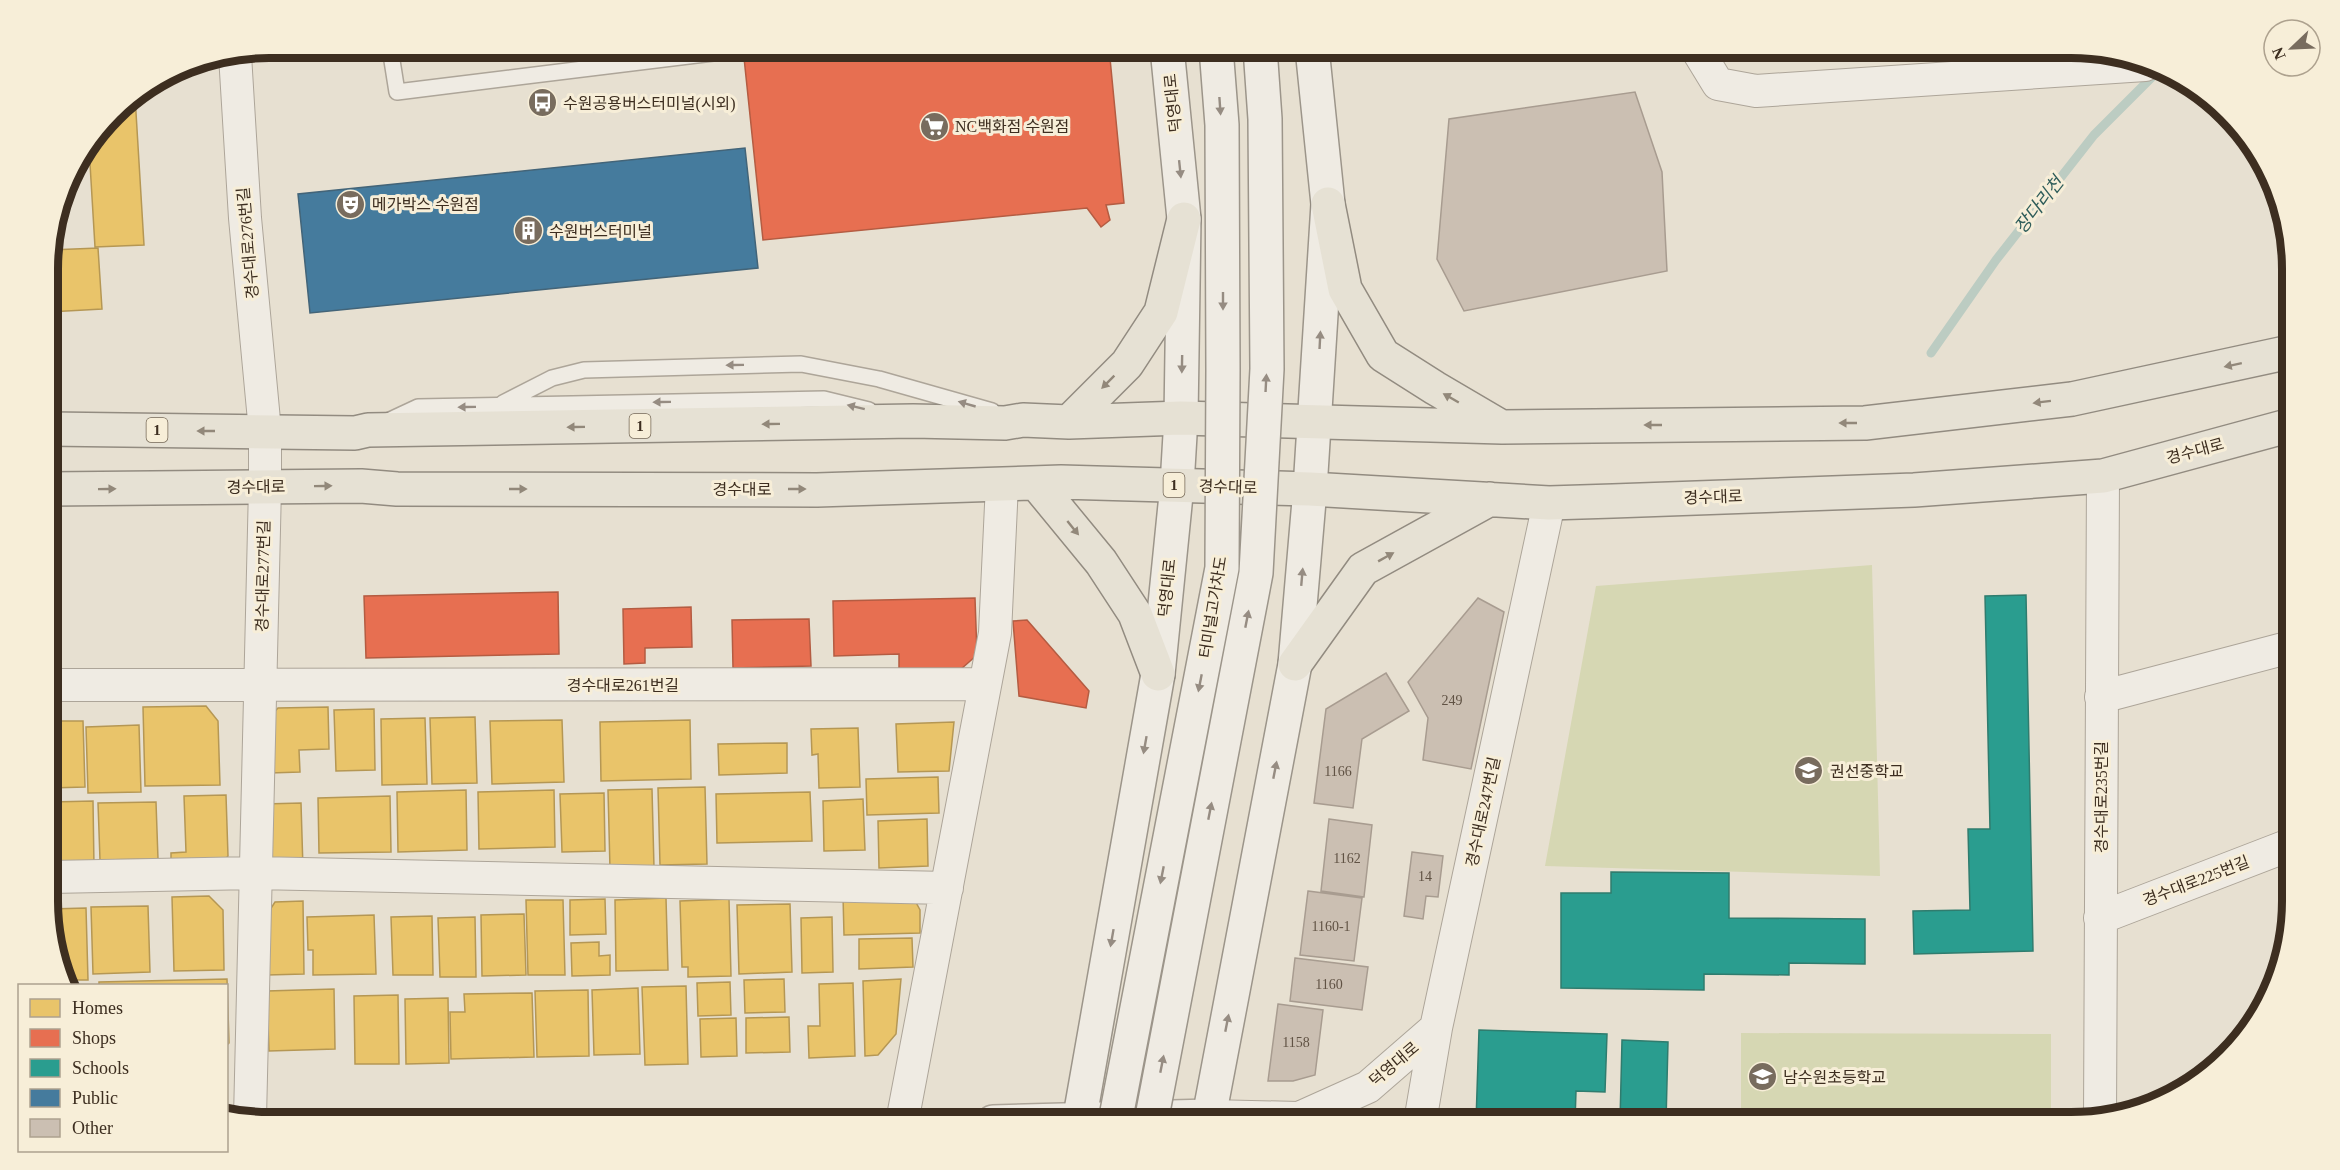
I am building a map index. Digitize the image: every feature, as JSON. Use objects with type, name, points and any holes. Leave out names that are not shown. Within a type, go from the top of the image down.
[{"type":"main road","name":"덕영대로","points":[[1081,1112],[1158,674],[1178,485],[1184,219],[1168,58]]},
{"type":"main road","name":"터미널고가차도","points":[[1116,1112],[1222,568],[1222,149],[1217,58]]},
{"type":"main road","name":"터미널고가차도","points":[[1153,1112],[1256,573],[1267,369],[1265,119],[1261,58]]},
{"type":"main road","points":[[1313,58],[1328,204],[1345,289],[1383,355],[1434,388],[1502,427]]},
{"type":"main road","points":[[1210,1111],[1294,664],[1310,489],[1328,204]]},
{"type":"main road","points":[[1069,422],[1127,364],[1161,312],[1184,219]]},
{"type":"main road","name":"1","points":[[59,429],[355,433],[368,430],[913,421],[1005,423],[1023,420],[1069,422],[1181,418],[1502,427],[1865,423],[2072,399],[2282,354]]},
{"type":"main road","name":"경수대로","points":[[59,489],[265,487],[817,489],[1036,483],[1310,489],[1549,503],[1914,490],[2103,476],[2282,427]]},
{"type":"main road","points":[[1036,483],[1101,562],[1135,614],[1158,674]]},
{"type":"main road","points":[[1294,664],[1363,570],[1490,499]]},
{"type":"street","points":[[1702,58],[1718,84],[1756,91],[2126,66]]},
{"type":"street","name":"경수대로276번길","points":[[236,61],[245,218],[265,431]]},
{"type":"street","name":"경수대로277번길","points":[[250,1111],[265,431]]},
{"type":"street","name":"경수대로235번길","points":[[2100,1110],[2103,476]]},
{"type":"street","points":[[904,1112],[995,633],[1002,484]]},
{"type":"street","name":"경수대로247번길","points":[[1422,1111],[1436,1028],[1549,503]]},
{"type":"street","points":[[2101,697],[2282,649]]},
{"type":"street","name":"경수대로261번길","points":[[260,685],[985,684]]},
{"type":"street","points":[[58,685],[260,685]]},
{"type":"street","name":"경수대로225번길","points":[[2100,918],[2282,848]]},
{"type":"street","points":[[58,877],[256,873],[946,888]]},
{"type":"street","name":"덕영대로","points":[[1314,1111],[1368,1087],[1436,1028]]},
{"type":"lane","points":[[392,59],[397,92],[666,59]]},
{"type":"lane","points":[[496,406],[552,378],[584,370],[801,364],[879,379],[1023,420]]},
{"type":"lane","points":[[368,430],[418,407],[824,399],[913,421]]},
{"type":"green space","points":[[1872,565],[1880,876],[1545,866],[1596,586]]},
{"type":"green space","points":[[1741,1033],[2051,1034],[2051,1111],[1741,1111]]},
{"type":"building: Homes","points":[[136,106],[144,245],[95,247],[90,159],[111,130]]},
{"type":"building: Homes","points":[[98,248],[102,309],[59,311],[59,250]]},
{"type":"building: Homes","points":[[206,706],[218,721],[220,785],[145,786],[143,707]]},
{"type":"building: Homes","points":[[328,707],[329,749],[299,750],[300,772],[270,773],[263,724],[278,708]]},
{"type":"building: Homes","points":[[374,709],[375,770],[336,771],[334,710]]},
{"type":"building: Homes","points":[[475,717],[477,783],[432,784],[430,718]]},
{"type":"building: Homes","points":[[425,718],[427,784],[382,785],[381,719]]},
{"type":"building: Homes","points":[[562,720],[564,782],[492,784],[490,721]]},
{"type":"building: Homes","points":[[690,720],[691,779],[601,781],[600,722]]},
{"type":"building: Homes","points":[[58,721],[83,721],[85,787],[58,788]]},
{"type":"building: Homes","points":[[954,722],[949,771],[898,772],[896,724]]},
{"type":"building: Homes","points":[[139,725],[141,792],[88,793],[86,727]]},
{"type":"building: Homes","points":[[858,728],[860,787],[819,788],[818,754],[812,755],[811,729]]},
{"type":"building: Homes","points":[[787,743],[787,773],[719,775],[718,744]]},
{"type":"building: Homes","points":[[938,777],[939,813],[867,815],[866,779]]},
{"type":"building: Homes","points":[[705,787],[707,864],[660,865],[658,788]]},
{"type":"building: Homes","points":[[652,789],[654,868],[610,869],[608,790]]},
{"type":"building: Homes","points":[[466,790],[467,850],[398,852],[397,792]]},
{"type":"building: Homes","points":[[554,790],[555,847],[479,849],[478,792]]},
{"type":"building: Homes","points":[[810,792],[812,841],[717,843],[716,794]]},
{"type":"building: Homes","points":[[604,793],[605,851],[562,852],[560,794]]},
{"type":"building: Homes","points":[[226,795],[228,856],[215,872],[171,873],[171,853],[186,852],[184,796]]},
{"type":"building: Homes","points":[[390,796],[391,852],[319,853],[318,798]]},
{"type":"building: Homes","points":[[863,799],[865,850],[824,851],[823,801]]},
{"type":"building: Homes","points":[[93,801],[94,867],[58,868],[58,802]]},
{"type":"building: Homes","points":[[156,802],[158,859],[100,860],[98,803]]},
{"type":"building: Homes","points":[[301,803],[303,869],[266,859],[264,804]]},
{"type":"building: Homes","points":[[927,819],[928,866],[879,868],[878,821]]},
{"type":"building: Homes","points":[[912,895],[920,910],[920,933],[844,935],[843,896]]},
{"type":"building: Homes","points":[[209,896],[223,910],[224,970],[174,971],[172,897]]},
{"type":"building: Homes","points":[[666,898],[668,970],[616,971],[615,900]]},
{"type":"building: Homes","points":[[605,899],[606,934],[570,935],[570,900]]},
{"type":"building: Homes","points":[[729,899],[731,976],[688,977],[688,967],[682,967],[680,901]]},
{"type":"building: Homes","points":[[526,900],[563,900],[565,975],[528,975]]},
{"type":"building: Homes","points":[[303,901],[304,974],[267,975],[266,916],[275,902]]},
{"type":"building: Homes","points":[[790,904],[792,972],[739,974],[737,905]]},
{"type":"building: Homes","points":[[148,906],[150,972],[93,974],[91,907]]},
{"type":"building: Homes","points":[[86,908],[88,980],[75,980],[70,969],[60,928],[59,909]]},
{"type":"building: Homes","points":[[524,914],[526,975],[482,976],[481,915]]},
{"type":"building: Homes","points":[[374,915],[376,974],[313,975],[313,950],[308,950],[307,917]]},
{"type":"building: Homes","points":[[432,916],[433,975],[393,975],[391,917]]},
{"type":"building: Homes","points":[[475,917],[476,977],[440,977],[438,918]]},
{"type":"building: Homes","points":[[832,917],[833,972],[802,973],[801,918]]},
{"type":"building: Homes","points":[[912,938],[913,967],[859,969],[859,939]]},
{"type":"building: Homes","points":[[599,942],[599,956],[610,955],[610,975],[572,976],[571,943]]},
{"type":"building: Homes","points":[[227,979],[227,984],[99,984],[99,982]]},
{"type":"building: Homes","points":[[784,979],[785,1012],[745,1013],[744,980]]},
{"type":"building: Homes","points":[[901,979],[896,1034],[878,1055],[865,1056],[863,981]]},
{"type":"building: Homes","points":[[730,982],[731,1015],[698,1016],[697,983]]},
{"type":"building: Homes","points":[[853,983],[855,1056],[809,1058],[808,1026],[820,1026],[819,984]]},
{"type":"building: Homes","points":[[686,986],[688,1064],[645,1065],[642,987]]},
{"type":"building: Homes","points":[[638,988],[640,1054],[594,1055],[592,990]]},
{"type":"building: Homes","points":[[334,989],[335,1049],[269,1051],[267,991]]},
{"type":"building: Homes","points":[[588,990],[589,1056],[537,1057],[535,991]]},
{"type":"building: Homes","points":[[532,993],[534,1057],[451,1059],[450,1012],[465,1012],[464,994]]},
{"type":"building: Homes","points":[[398,995],[399,1064],[355,1064],[354,996]]},
{"type":"building: Homes","points":[[448,998],[449,1063],[406,1064],[405,999]]},
{"type":"building: Homes","points":[[789,1017],[790,1052],[746,1053],[746,1018]]},
{"type":"building: Homes","points":[[736,1018],[737,1056],[701,1057],[700,1019]]},
{"type":"building: Shops","name":"NC백화점 수원점","points":[[744,59],[1110,59],[1124,203],[1106,205],[1110,220],[1101,227],[1087,208],[763,240]]},
{"type":"building: Shops","points":[[558,592],[559,654],[366,658],[364,596]]},
{"type":"building: Shops","points":[[975,598],[977,655],[961,669],[899,670],[899,654],[834,656],[833,601]]},
{"type":"building: Shops","points":[[691,607],[692,647],[645,648],[645,663],[624,664],[623,609]]},
{"type":"building: Shops","points":[[809,619],[811,666],[733,668],[732,620]]},
{"type":"building: Shops","points":[[1027,620],[1089,691],[1086,708],[1019,696],[1013,621]]},
{"type":"building: Schools","points":[[2026,595],[2033,951],[1914,954],[1913,911],[1970,910],[1968,829],[1990,829],[1985,596]]},
{"type":"building: Schools","points":[[1611,872],[1729,873],[1729,918],[1865,919],[1865,964],[1789,963],[1789,975],[1704,974],[1704,990],[1561,988],[1561,893],[1611,893]]},
{"type":"building: Schools","points":[[1479,1030],[1607,1034],[1605,1092],[1576,1091],[1575,1111],[1476,1111]]},
{"type":"building: Schools","points":[[1622,1040],[1668,1042],[1666,1111],[1620,1111]]},
{"type":"building: Public","name":"수원버스터미널","points":[[745,148],[758,268],[310,313],[298,194]]},
{"type":"building: Other","points":[[1635,92],[1662,172],[1667,271],[1464,311],[1437,259],[1449,119]]},
{"type":"building: Other","points":[[1478,598],[1504,612],[1471,769],[1423,760],[1428,718],[1408,682]]},
{"type":"building: Other","points":[[1386,673],[1409,711],[1362,739],[1353,808],[1314,803],[1326,709]]},
{"type":"building: Other","points":[[1329,819],[1372,825],[1364,897],[1321,891]]},
{"type":"building: Other","points":[[1412,852],[1443,856],[1438,897],[1426,896],[1423,919],[1404,916]]},
{"type":"building: Other","points":[[1308,891],[1362,898],[1354,961],[1300,955]]},
{"type":"building: Other","points":[[1295,958],[1368,967],[1362,1010],[1290,1001]]},
{"type":"building: Other","points":[[1278,1004],[1323,1010],[1315,1075],[1293,1081],[1268,1081]]},
{"type":"waterway","name":"장다리천","points":[[1931,353],[1996,260],[2094,135],[2153,76]]},
{"type":"place","name":"수원공용버스터미널(시외)","points":[[542,103]]},
{"type":"place","name":"NC백화점 수원점","points":[[934,126]]},
{"type":"place","name":"메가박스 수원점","points":[[351,204]]},
{"type":"place","name":"수원버스터미널","points":[[528,231]]},
{"type":"place","name":"권선중학교","points":[[1809,771]]},
{"type":"place","name":"남수원초등학교","points":[[1762,1077]]}]
